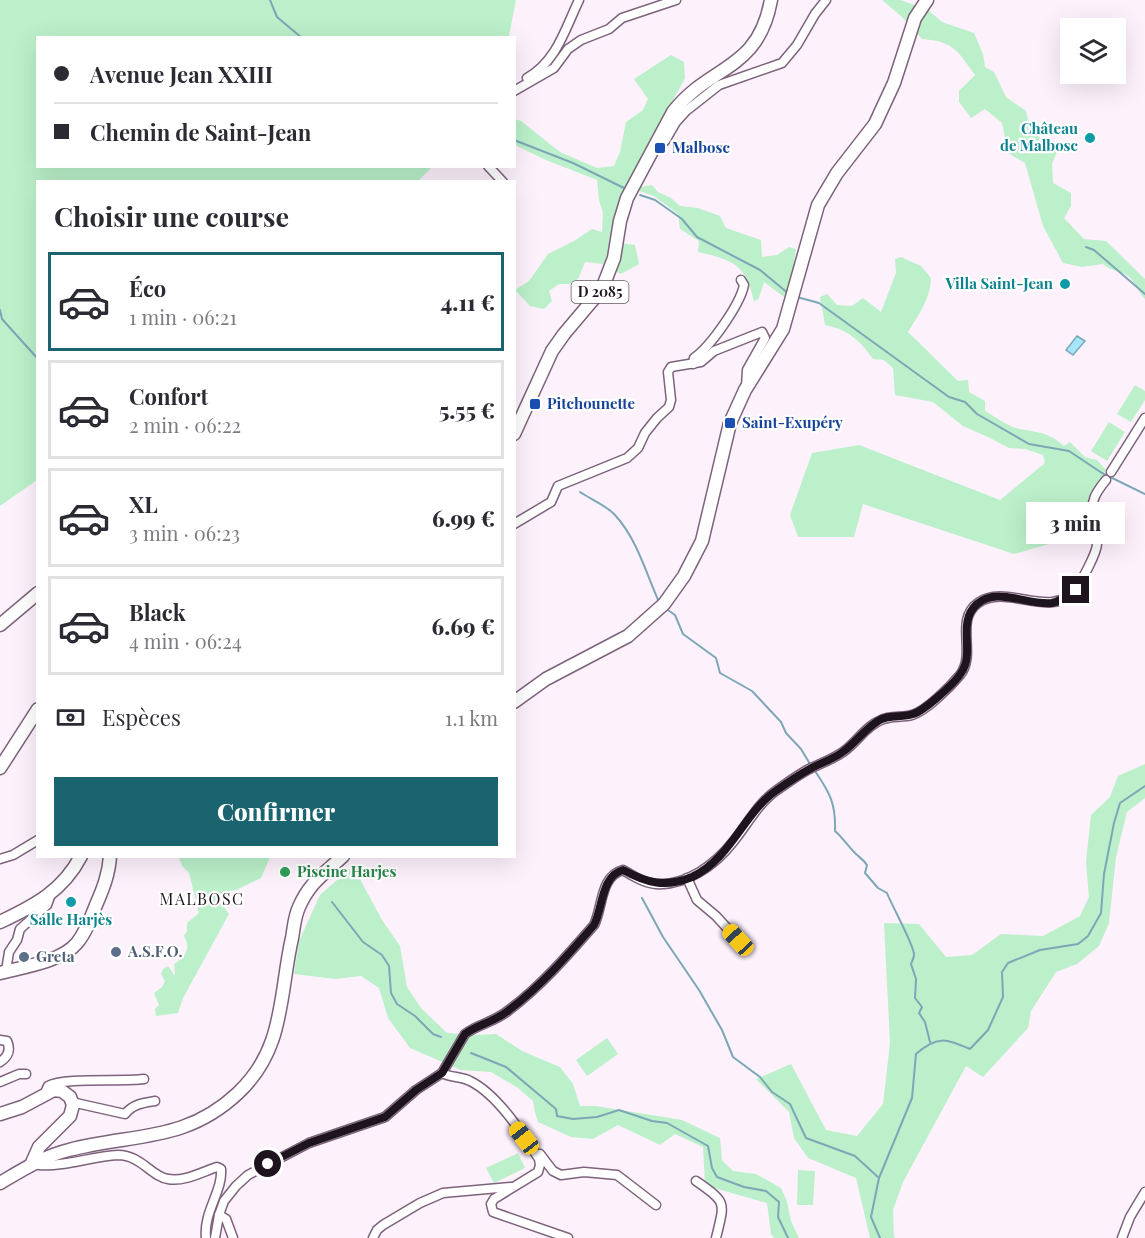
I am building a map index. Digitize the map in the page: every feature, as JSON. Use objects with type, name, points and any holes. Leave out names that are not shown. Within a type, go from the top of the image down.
[{"type":"main road","name":"D 2085","points":[[516,430],[552,351],[602,289],[614,258],[623,208],[673,112],[701,84],[733,66],[754,44],[766,20],[771,0]]},
{"type":"main road","points":[[516,701],[546,679],[628,636],[664,604],[684,576],[702,541],[730,423],[745,390],[783,328],[818,206],[837,173],[875,124],[894,82],[915,18],[927,0]]},
{"type":"main road","points":[[0,625],[36,595]]},
{"type":"main road","points":[[0,768],[36,712]]},
{"type":"main road","points":[[0,922],[31,908],[51,894],[70,876],[80,858]]},
{"type":"main road","points":[[3,972],[61,956],[78,942],[104,887],[110,858]]},
{"type":"main road","points":[[0,1183],[34,1163],[76,1148],[156,1135],[187,1126],[214,1112],[239,1092],[253,1076],[270,1049],[277,1026],[293,933],[314,893],[340,859]]},
{"type":"main road","points":[[0,1114],[22,1107],[54,1090],[67,1093],[72,1103],[70,1116],[39,1147],[34,1163]]},
{"type":"street","points":[[516,84],[537,72],[561,43],[579,0]]},
{"type":"street","points":[[516,90],[554,68],[568,50],[581,40],[609,29],[622,18],[676,0]]},
{"type":"street","points":[[658,140],[665,141],[676,122],[686,111],[719,85],[782,63],[797,45],[814,14],[826,0]]},
{"type":"street","points":[[490,168],[501,180]]},
{"type":"street","points":[[693,364],[694,358],[704,352],[737,302],[744,285],[741,280]]},
{"type":"street","points":[[516,523],[551,502],[558,486],[627,458],[638,448],[645,433],[669,407],[671,400],[668,372],[671,367],[700,362],[714,351],[762,332],[765,338],[747,370],[745,390]]},
{"type":"street","points":[[215,1238],[219,1215],[228,1195],[248,1175],[309,1143],[385,1117],[416,1090],[442,1073],[465,1034],[495,1021],[510,1010],[573,949],[594,925],[612,875],[623,870],[644,881],[657,884],[687,878],[712,863],[775,791],[808,769],[833,759],[845,751],[879,720],[913,714],[925,708],[962,673],[967,651],[966,624],[970,611],[978,603],[989,598],[1002,597],[1052,603],[1076,590],[1098,543],[1093,499],[1145,418]]},
{"type":"street","points":[[0,859],[13,855],[36,841]]},
{"type":"street","points":[[687,878],[698,900],[738,940]]},
{"type":"street","points":[[3,972],[20,929],[47,905],[51,894]]},
{"type":"street","points":[[0,1040],[7,1041],[9,1050],[7,1056],[0,1062]]},
{"type":"street","points":[[442,1073],[468,1079],[511,1115],[553,1171],[561,1175],[584,1172],[617,1175],[656,1205]]},
{"type":"street","points":[[0,1082],[19,1074],[26,1074]]},
{"type":"street","points":[[45,1093],[48,1086],[61,1081],[144,1079]]},
{"type":"street","points":[[72,1103],[125,1114],[130,1108],[155,1101]]},
{"type":"street","points":[[501,1108],[534,1151],[540,1165],[538,1172],[494,1199],[491,1204],[493,1212],[568,1238]]},
{"type":"street","points":[[34,1163],[49,1165],[121,1155],[139,1161],[165,1179],[181,1179],[217,1167],[221,1169],[222,1179],[213,1199],[206,1238]]},
{"type":"street","points":[[696,1181],[719,1197],[722,1203],[716,1238]]},
{"type":"street","points":[[373,1238],[383,1225],[436,1195],[512,1188]]},
{"type":"street","points":[[1122,1238],[1130,1216],[1145,1192]]},
{"type":"street","points":[[219,1215],[226,1219],[233,1238]]},
{"type":"green space","points":[[0,0],[516,0],[509,36],[36,36],[36,168],[431,168],[419,180],[36,180],[36,481],[0,506]]},
{"type":"green space","points":[[882,0],[900,0],[927,9],[942,22],[974,33],[983,54],[985,67],[994,72],[1006,97],[1026,111],[1028,120],[1041,130],[1039,140],[1058,149],[1052,164],[1053,183],[1071,193],[1071,206],[1064,218],[1084,239],[1106,241],[1145,279],[1145,299],[1128,276],[1103,264],[1082,267],[1063,263],[1043,226],[1025,163],[1008,153],[1002,123],[985,109],[971,118],[959,102],[959,91],[975,75],[954,49],[941,42],[922,39]]},
{"type":"green space","points":[[671,55],[684,62],[685,78],[622,195],[616,211],[612,242],[635,245],[639,264],[621,274],[603,264],[585,262],[579,277],[573,284],[559,284],[549,291],[552,301],[544,309],[530,306],[516,289],[529,281],[548,254],[592,229],[602,232],[603,213],[597,180],[516,145],[516,119],[560,152],[597,168],[614,166],[620,152],[626,122],[643,110],[648,99],[634,79]]},
{"type":"green space","points":[[652,185],[658,192],[671,198],[680,206],[698,208],[720,216],[726,228],[761,240],[762,257],[777,255],[789,247],[796,249],[788,300],[764,282],[759,298],[754,302],[747,279],[736,266],[729,261],[698,252],[699,241],[680,229],[678,214],[654,196],[639,191],[641,187]]},
{"type":"green space","points":[[901,257],[921,266],[931,278],[926,300],[908,332],[958,381],[968,380],[969,392],[985,401],[985,411],[1011,426],[1038,432],[1064,446],[1070,442],[1085,457],[1097,460],[1106,470],[1095,486],[1088,507],[1091,528],[1087,533],[1014,554],[863,504],[854,537],[798,537],[790,515],[812,453],[859,445],[1000,500],[1045,463],[1043,455],[1025,449],[1009,448],[963,426],[933,402],[895,395],[893,368],[884,360],[873,359],[858,341],[847,333],[825,325],[820,297],[827,294],[837,305],[852,306],[863,298],[881,312],[896,273],[895,259]]},
{"type":"green space","points":[[1135,385],[1145,391],[1145,400],[1131,422],[1117,414]]},
{"type":"green space","points":[[1109,422],[1125,432],[1107,461],[1091,451]]},
{"type":"green space","points":[[1145,764],[1145,798],[1127,812],[1116,857],[1109,923],[1099,946],[1077,964],[1056,972],[1031,1011],[1028,1028],[983,1077],[966,1066],[903,1182],[893,1210],[894,1237],[896,1238],[870,1238],[856,1178],[808,1158],[794,1138],[789,1112],[756,1079],[791,1064],[826,1130],[857,1136],[883,1104],[890,1043],[884,923],[919,924],[946,957],[972,955],[1001,934],[1043,936],[1080,916],[1089,897],[1086,862],[1091,815],[1110,797],[1118,776]]},
{"type":"green space","points":[[179,858],[270,858],[261,878],[229,891],[223,906],[229,914],[183,998],[178,1013],[156,1016],[155,1009],[159,1005],[154,993],[162,987],[165,981],[161,974],[163,969],[168,966],[175,976],[174,964],[182,958],[187,948],[184,936],[187,923],[199,913],[189,873],[182,866]]},
{"type":"green space","points":[[353,866],[382,920],[400,946],[407,987],[421,1008],[447,1033],[496,1034],[522,1051],[560,1067],[573,1084],[580,1106],[596,1106],[682,1120],[720,1138],[722,1160],[733,1171],[756,1174],[781,1188],[799,1238],[774,1238],[771,1234],[767,1203],[705,1184],[703,1147],[675,1134],[660,1145],[618,1125],[593,1139],[571,1137],[538,1122],[533,1101],[518,1088],[491,1072],[461,1070],[410,1048],[388,1018],[379,988],[361,976],[335,979],[294,974],[299,941],[320,895]]},
{"type":"green space","points":[[607,1038],[618,1054],[587,1076],[576,1060]]},
{"type":"green space","points":[[518,1153],[525,1168],[494,1183],[486,1168]]},
{"type":"green space","points":[[798,1170],[815,1171],[813,1205],[797,1205]]},
{"type":"water","points":[[1077,336],[1085,341],[1073,355],[1066,350]]},
{"type":"waterway","points":[[270,0],[277,17],[300,36]]},
{"type":"waterway","points":[[516,141],[573,163],[624,188]]},
{"type":"waterway","points":[[640,195],[655,200],[682,219],[697,237],[760,270],[789,294]]},
{"type":"waterway","points":[[1086,247],[1094,250],[1145,294]]},
{"type":"waterway","points":[[797,297],[819,303],[949,397],[965,402],[977,414],[1029,444],[1069,451],[1102,473],[1145,494]]},
{"type":"waterway","points":[[0,310],[2,319],[36,357]]},
{"type":"waterway","points":[[580,492],[607,508],[623,524],[635,545],[659,602]]},
{"type":"waterway","points":[[665,608],[675,615],[683,634],[716,658],[720,673],[752,691],[781,722],[786,733],[801,749],[810,764]]},
{"type":"waterway","points":[[815,771],[831,799],[835,831],[866,863],[865,873],[878,888],[887,893],[911,943],[914,955],[911,964],[916,979],[915,998],[922,1007],[919,1013],[925,1022],[930,1042]]},
{"type":"waterway","points":[[880,1238],[871,1217],[879,1178],[912,1098],[916,1054],[936,1041],[948,1041],[970,1049],[988,1030],[1003,997],[1002,972],[1008,963],[1040,950],[1078,944],[1088,936],[1101,913],[1104,874],[1120,803],[1145,786]]},
{"type":"waterway","points":[[642,898],[663,937],[699,990],[722,1030],[733,1057],[760,1077],[772,1092],[790,1104],[806,1138],[855,1156],[879,1178]]},
{"type":"waterway","points":[[332,902],[363,942],[382,955],[389,966],[391,993],[397,1004],[415,1016],[433,1034],[441,1037]]},
{"type":"waterway","points":[[471,1053],[506,1067],[556,1109],[557,1116],[573,1119],[597,1117],[619,1110],[652,1121],[667,1123],[708,1146],[712,1168],[717,1177],[744,1187],[766,1191],[779,1202],[778,1217],[788,1238]]},
{"type":"place","name":"Château de Malbosc","points":[[1090,138]]},
{"type":"place","name":"Malbosc","points":[[660,148]]},
{"type":"place","name":"Villa Saint-Jean","points":[[1065,284]]},
{"type":"place","name":"Pitchounette","points":[[535,404]]},
{"type":"place","name":"Saint-Exupéry","points":[[730,423]]},
{"type":"place","name":"Piscine Harjes","points":[[285,872]]},
{"type":"place","name":"Salle Harjès","points":[[71,902]]},
{"type":"place","name":"A.S.F.O.","points":[[116,952]]},
{"type":"place","name":"Greta","points":[[24,957]]},
{"type":"district","name":"MALBOSC","points":[[202,899]]},
{"type":"route","points":[[268,1164],[309,1143],[385,1117],[416,1090],[442,1073],[465,1034],[495,1021],[510,1010],[548,975],[594,925],[612,875],[623,870],[644,881],[657,884],[693,876],[712,863],[731,844],[775,791],[808,769],[833,759],[845,751],[879,720],[913,714],[925,708],[962,673],[967,651],[966,624],[970,611],[978,603],[989,598],[1002,597],[1052,603],[1076,590]]}]
